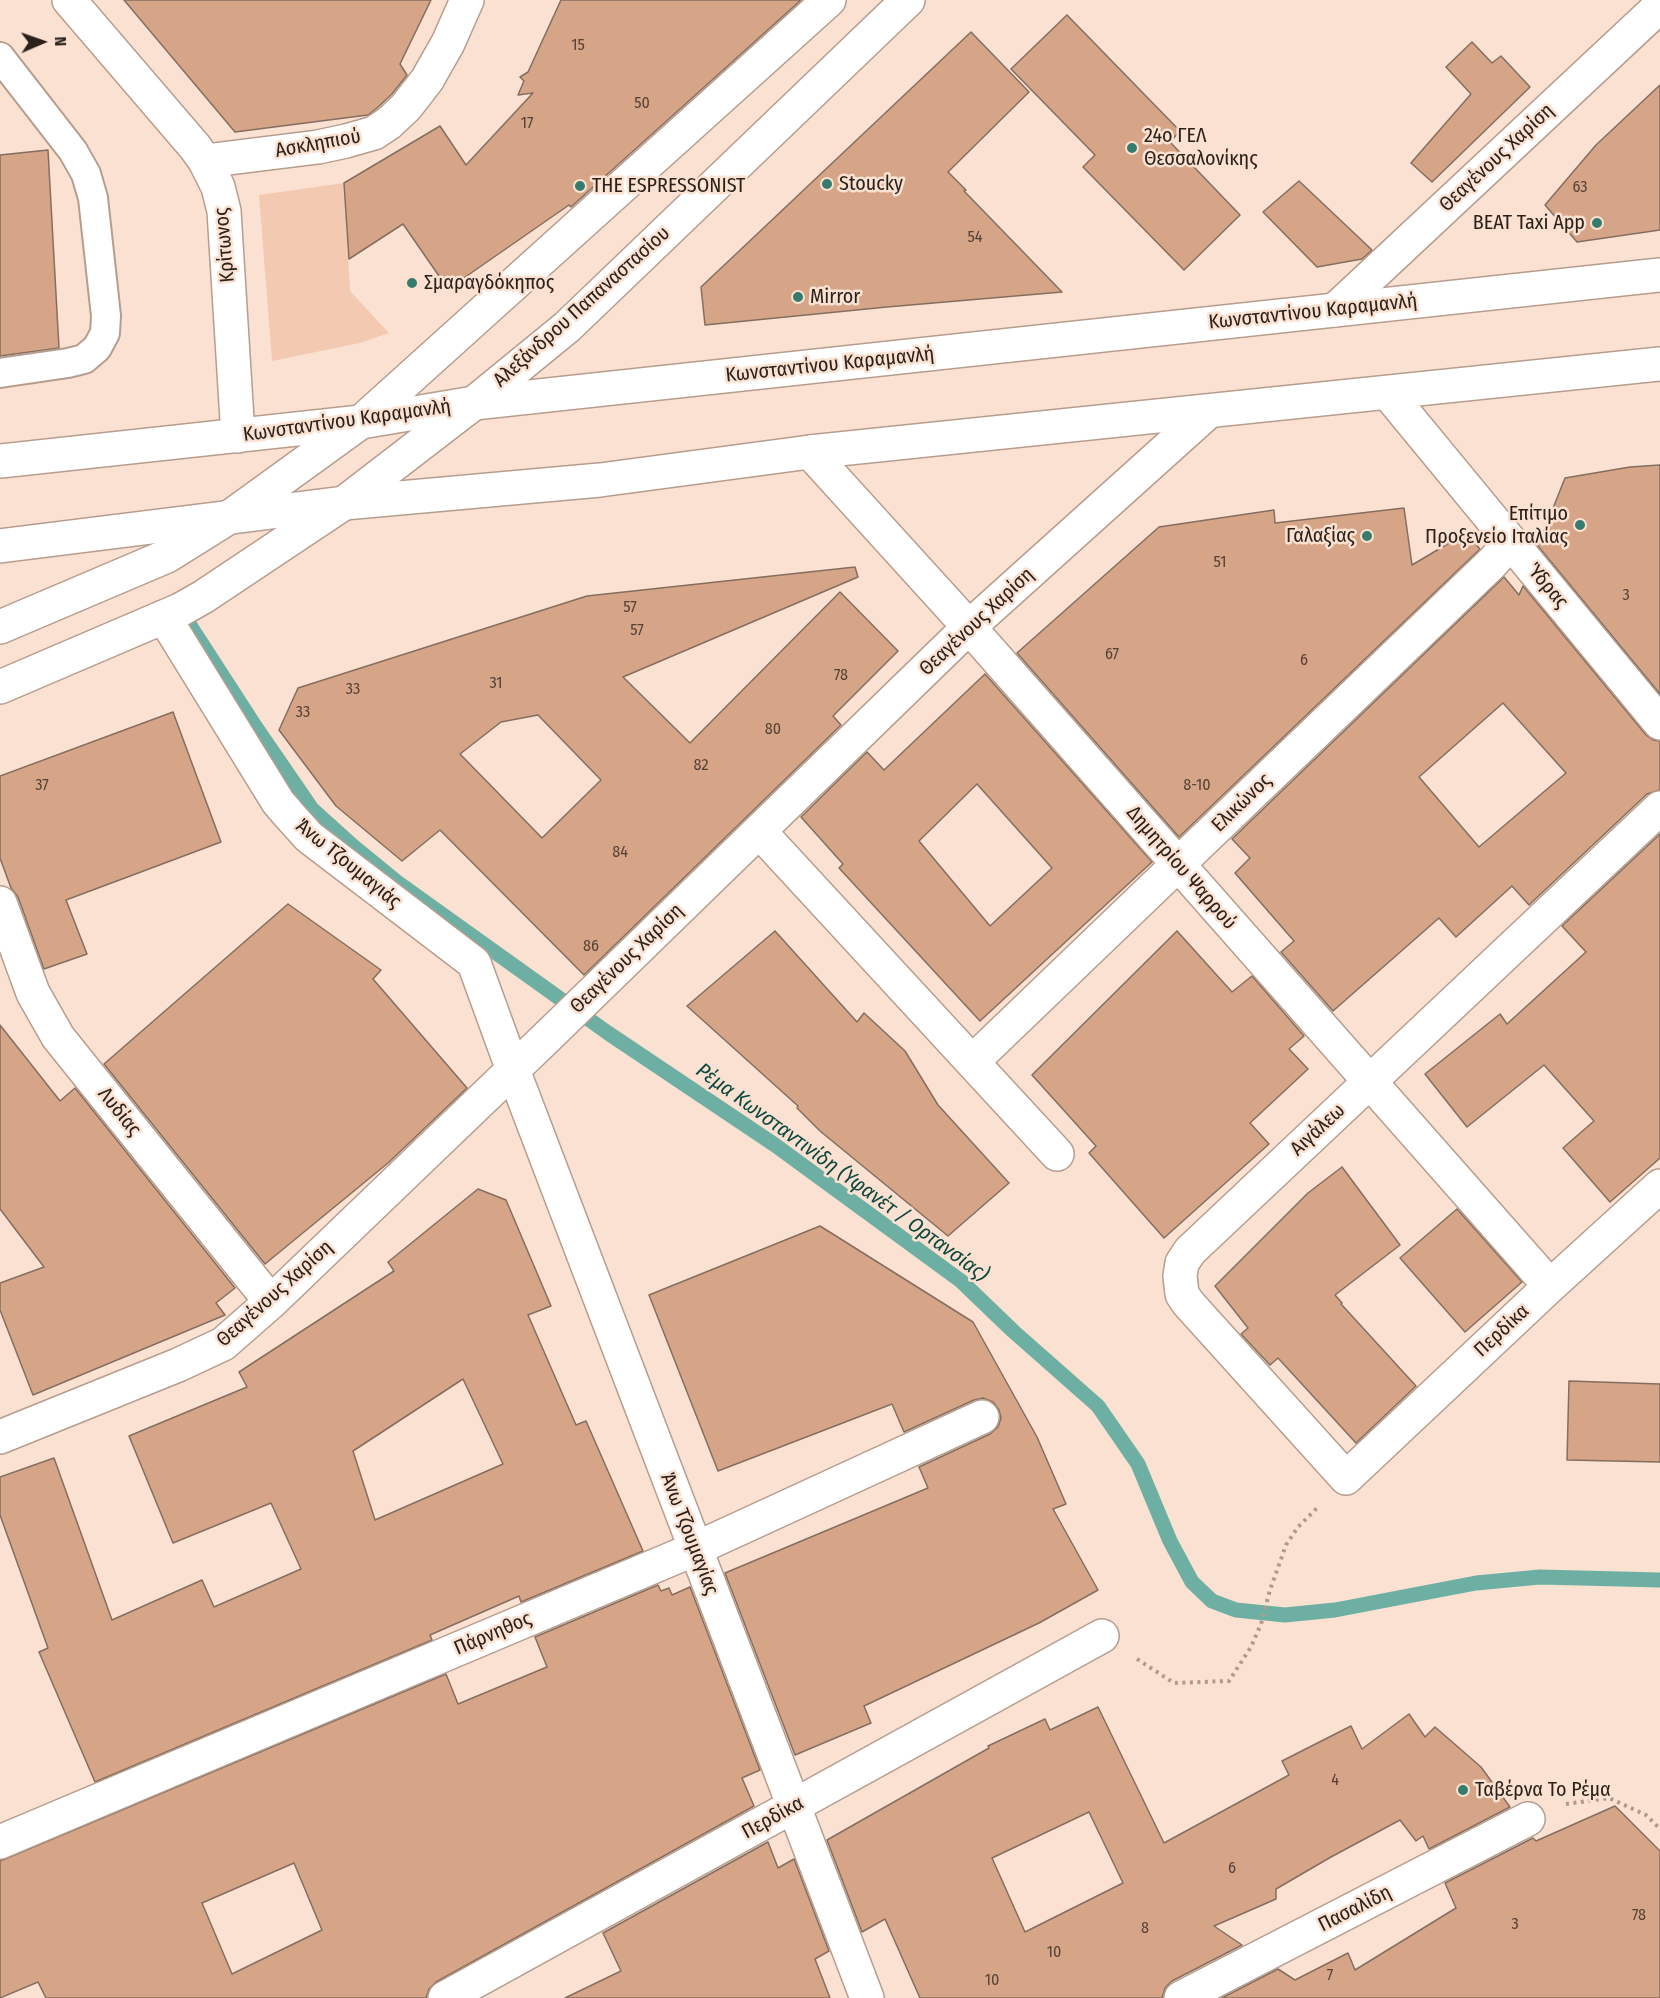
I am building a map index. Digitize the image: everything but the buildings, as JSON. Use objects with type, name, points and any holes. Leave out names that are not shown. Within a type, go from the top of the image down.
[{"type":"street","name":"Κρίτωνος","points":[[69,0],[205,161],[218,187],[224,211],[238,436]]},
{"type":"street","name":"Ασκληπιού","points":[[205,161],[318,147],[374,132],[389,123],[406,107],[427,80],[448,43],[467,0]]},
{"type":"street","points":[[0,627],[167,556],[231,516],[361,422],[830,0]]},
{"type":"street","name":"Αλεξάνδρου Παπαναστασίου","points":[[0,687],[164,617],[203,597],[344,503],[474,403],[567,327],[909,0]]},
{"type":"street","name":"Θεαγένους Χαρίση","points":[[1335,310],[1660,6]]},
{"type":"street","name":"Κωνσταντίνου Καραμανλή","points":[[0,461],[361,422],[474,403],[1660,275]]},
{"type":"street","points":[[0,546],[344,503],[600,480],[810,452],[1660,364]]},
{"type":"street","name":"Ύδρας","points":[[1388,393],[1660,723]]},
{"type":"street","name":"Θεαγένους Χαρίση","points":[[0,1437],[178,1365],[223,1344],[271,1302],[513,1070],[969,627],[1209,411]]},
{"type":"street","name":"Δημητρίου Ψαρρού","points":[[810,452],[969,627],[1550,1286]]},
{"type":"street","name":"Ελικώνος","points":[[972,1062],[1484,571],[1511,542]]},
{"type":"street","name":"Άνω Τζουμαγιάς","points":[[164,617],[272,792],[290,816],[309,837],[474,963],[513,1070]]},
{"type":"street","name":"Αιγάλεω","points":[[1346,1478],[1188,1303],[1182,1294],[1179,1276],[1182,1263],[1190,1251],[1660,808]]},
{"type":"street","points":[[759,831],[1057,1154]]},
{"type":"street","name":"Λυδίας","points":[[0,903],[33,993],[58,1037],[271,1302]]},
{"type":"street","name":"Άνω Τζουμαγίας","points":[[513,1070],[867,1998]]},
{"type":"street","name":"Περδίκα","points":[[1346,1478],[1660,1186]]},
{"type":"street","name":"Πάρνηθος","points":[[0,1842],[695,1549],[982,1417]]},
{"type":"street","name":"Περδίκα","points":[[445,1998],[1102,1636]]},
{"type":"street","name":"Πασαλίδη","points":[[1181,1998],[1528,1819]]},
{"type":"lane","points":[[0,57],[73,151],[86,174],[93,198],[106,316],[105,333],[97,348],[84,358],[68,363],[0,373]]},
{"type":"path","points":[[1102,1636],[1174,1683],[1229,1681],[1251,1647],[1286,1545],[1298,1527],[1346,1478]]},
{"type":"path","points":[[1528,1819],[1564,1804],[1609,1798],[1646,1815],[1660,1829]]},
{"type":"shaded area","points":[[344,183],[350,291],[389,333],[360,343],[272,361],[259,195]]},
{"type":"waterway","name":"Ρέμα Κωνσταντινίδη (Υφανέτ / Ορτανσίας)","points":[[180,610],[312,809],[353,846],[397,882],[608,1033],[775,1145],[961,1281],[1013,1331],[1098,1406],[1138,1464],[1170,1541],[1192,1582],[1212,1601],[1236,1610],[1285,1615],[1335,1610],[1476,1583],[1540,1577],[1660,1580]]},
{"type":"place","name":"24ο ΓΕΛ Θεσσαλονίκης","points":[[1132,148]]},
{"type":"place","name":"Stoucky","points":[[827,184]]},
{"type":"place","name":"THE ESPRESSONIST","points":[[580,186]]},
{"type":"place","name":"ΒΕΑΤ Taxi App","points":[[1597,223]]},
{"type":"place","name":"Σμαραγδόκηπος","points":[[412,283]]},
{"type":"place","name":"Mirror","points":[[798,297]]},
{"type":"place","name":"Επίτιμο Προξενείο Ιταλίας","points":[[1580,525]]},
{"type":"place","name":"Γαλαξίας","points":[[1367,536]]},
{"type":"place","name":"Ταβέρνα Το Ρέμα","points":[[1463,1790]]}]
